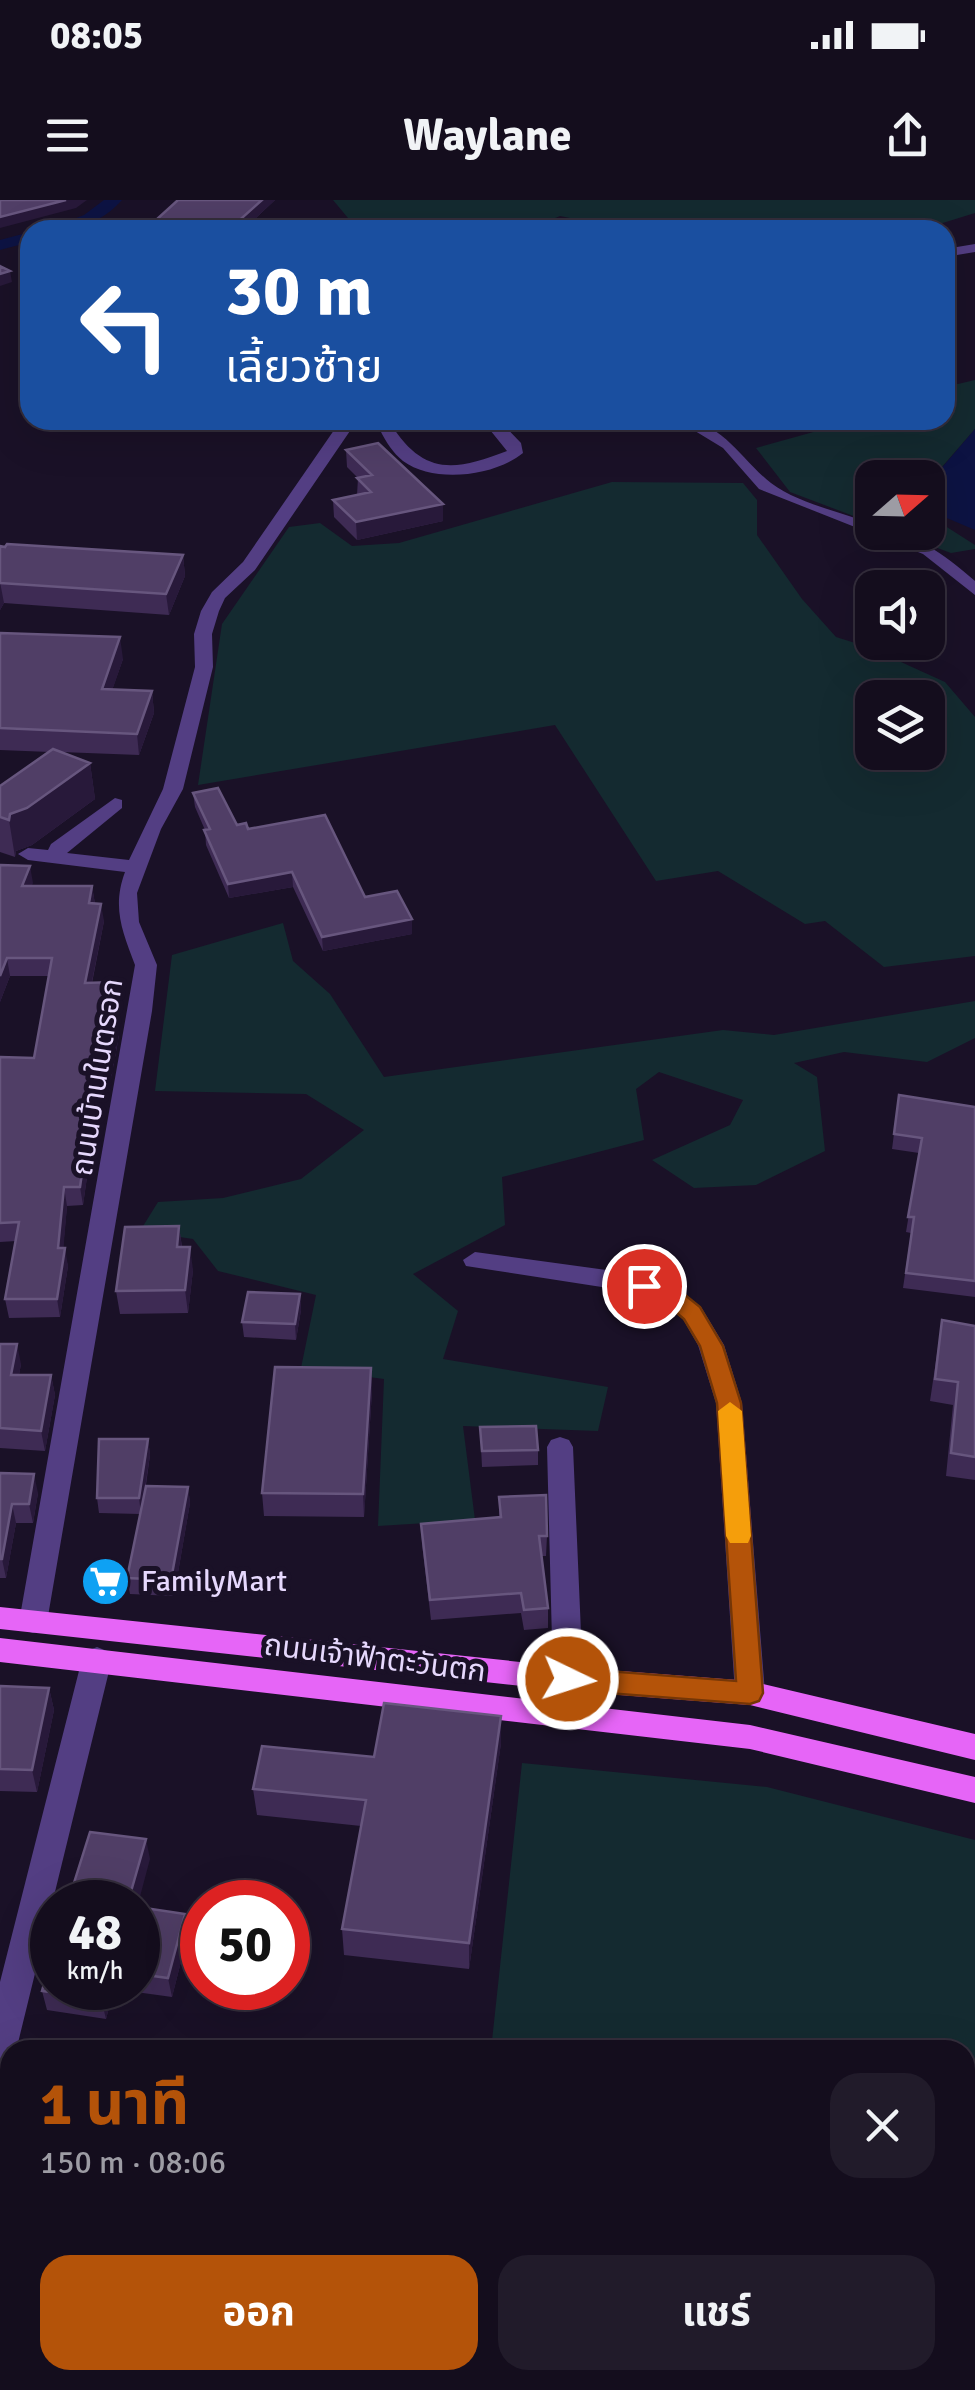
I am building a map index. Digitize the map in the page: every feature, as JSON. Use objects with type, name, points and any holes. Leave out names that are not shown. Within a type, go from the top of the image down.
[{"type":"main road","name":"ถนนเจ้าฟ้าตะวันตก","points":[[0,1618],[568,1679],[750,1693],[975,1748]]},
{"type":"main road","name":"ถนนเจ้าฟ้าตะวันตก","points":[[0,1650],[750,1738],[975,1790]]},
{"type":"street","name":"ถนนบ้านในตรอก","points":[[33,1622],[141,1010],[146,965],[129,922],[127,893],[151,829],[173,789],[204,667],[202,634],[210,611],[218,596],[249,566],[342,430]]},
{"type":"street","points":[[389,430],[391,441],[408,456],[425,470],[437,472],[498,461],[516,453],[516,446],[500,430]]},
{"type":"street","points":[[702,430],[728,445],[765,486],[778,494],[855,523]]},
{"type":"street","points":[[924,550],[975,567]]},
{"type":"street","points":[[938,556],[975,590]]},
{"type":"street","points":[[56,858],[58,848],[114,804]]},
{"type":"street","points":[[28,854],[137,866]]},
{"type":"street","points":[[475,1260],[620,1281],[666,1292],[692,1313],[712,1346],[729,1403],[750,1693]]},
{"type":"street","points":[[560,1447],[568,1679]]},
{"type":"street","points":[[1,2040],[96,1659]]},
{"type":"green space","points":[[333,200],[975,200],[975,213],[952,220],[580,220],[560,216],[551,220],[350,220]]},
{"type":"green space","points":[[975,380],[975,429],[945,463],[945,460],[855,460],[855,517],[790,492],[756,448],[817,430],[955,430],[955,383]]},
{"type":"green space","points":[[612,482],[743,483],[757,500],[757,535],[802,599],[836,637],[855,643],[855,660],[897,660],[941,680],[855,680],[855,770],[945,770],[945,682],[975,717],[975,956],[884,967],[825,921],[805,924],[718,871],[656,881],[555,725],[198,785],[222,624],[289,527],[320,523],[352,546],[399,543]]},
{"type":"green space","points":[[945,526],[975,545],[975,549],[951,553],[943,550]]},
{"type":"green space","points":[[283,923],[293,961],[330,994],[384,1077],[723,1030],[774,1035],[975,1001],[975,1038],[927,1062],[844,1052],[794,1063],[817,1077],[825,1151],[756,1185],[694,1188],[652,1160],[730,1125],[743,1100],[659,1072],[636,1089],[644,1140],[502,1177],[505,1225],[413,1274],[458,1311],[443,1359],[608,1387],[598,1431],[463,1426],[475,1520],[378,1526],[384,1379],[301,1368],[316,1295],[218,1271],[193,1239],[140,1231],[158,1202],[223,1198],[301,1179],[364,1130],[306,1094],[155,1091],[172,955]]},
{"type":"green space","points":[[522,1763],[767,1787],[975,1840],[975,2040],[492,2040]]},
{"type":"shaded area","points":[[975,429],[975,530],[945,517],[945,464]]},
{"type":"building","points":[[0,200],[66,200],[0,217]]},
{"type":"building","points":[[178,200],[262,200],[240,220],[156,220]]},
{"type":"building","points":[[378,443],[443,504],[356,522],[333,500],[371,492],[357,478],[372,475],[346,450]]},
{"type":"building","points":[[0,546],[183,555],[166,594],[0,583]]},
{"type":"building","points":[[0,633],[120,637],[102,689],[152,691],[137,734],[0,728]]},
{"type":"building","points":[[53,749],[90,763],[27,808],[10,814],[9,820],[0,817],[0,786]]},
{"type":"building","points":[[218,788],[237,825],[246,823],[248,829],[325,815],[365,897],[397,891],[412,919],[322,937],[292,872],[228,884],[204,830],[210,829],[193,793]]},
{"type":"building","points":[[0,865],[30,866],[22,886],[92,886],[89,903],[101,904],[85,983],[115,982],[112,1005],[116,1017],[106,1073],[96,1075],[80,1187],[64,1187],[58,1248],[65,1248],[57,1299],[5,1299],[19,1222],[0,1223],[0,1057],[34,1058],[52,958],[7,958],[0,976]]},
{"type":"building","points":[[899,1095],[975,1107],[975,1281],[906,1273],[914,1217],[908,1217],[922,1138],[894,1134]]},
{"type":"building","points":[[179,1226],[177,1247],[190,1247],[185,1290],[116,1291],[125,1227]]},
{"type":"building","points":[[248,1292],[300,1294],[295,1324],[242,1322]]},
{"type":"building","points":[[942,1320],[975,1326],[975,1457],[951,1453],[958,1382],[935,1379]]},
{"type":"building","points":[[0,1344],[17,1344],[11,1375],[51,1375],[41,1431],[0,1428]]},
{"type":"building","points":[[275,1367],[371,1368],[363,1494],[262,1493]]},
{"type":"building","points":[[536,1426],[538,1450],[482,1451],[480,1427]]},
{"type":"building","points":[[99,1439],[148,1439],[139,1498],[97,1498]]},
{"type":"building","points":[[0,1473],[34,1474],[29,1504],[12,1504],[2,1559],[0,1559]]},
{"type":"building","points":[[146,1486],[188,1487],[171,1580],[127,1578]]},
{"type":"building","points":[[546,1495],[547,1536],[539,1536],[548,1608],[524,1610],[521,1593],[430,1600],[421,1524],[501,1517],[499,1497]]},
{"type":"building","points":[[0,1686],[49,1688],[32,1770],[0,1769]]},
{"type":"building","points":[[384,1703],[501,1716],[469,1943],[342,1929],[366,1800],[253,1789],[262,1746],[374,1757]]},
{"type":"building","points":[[90,1832],[146,1839],[134,1880],[75,1880]]},
{"type":"building","points":[[160,1910],[180,1913],[180,1933],[168,1978],[160,1977]]},
{"type":"waterway","points":[[87,220],[114,200]]},
{"type":"waterway","points":[[0,245],[20,240]]},
{"type":"slow traffic","points":[[730,1411],[739,1536]]},
{"type":"place","name":"FamilyMart","points":[[106,1581]]},
{"type":"route","points":[[568,1679],[750,1693],[729,1403],[712,1346],[692,1313],[666,1292],[644,1286]]}]
